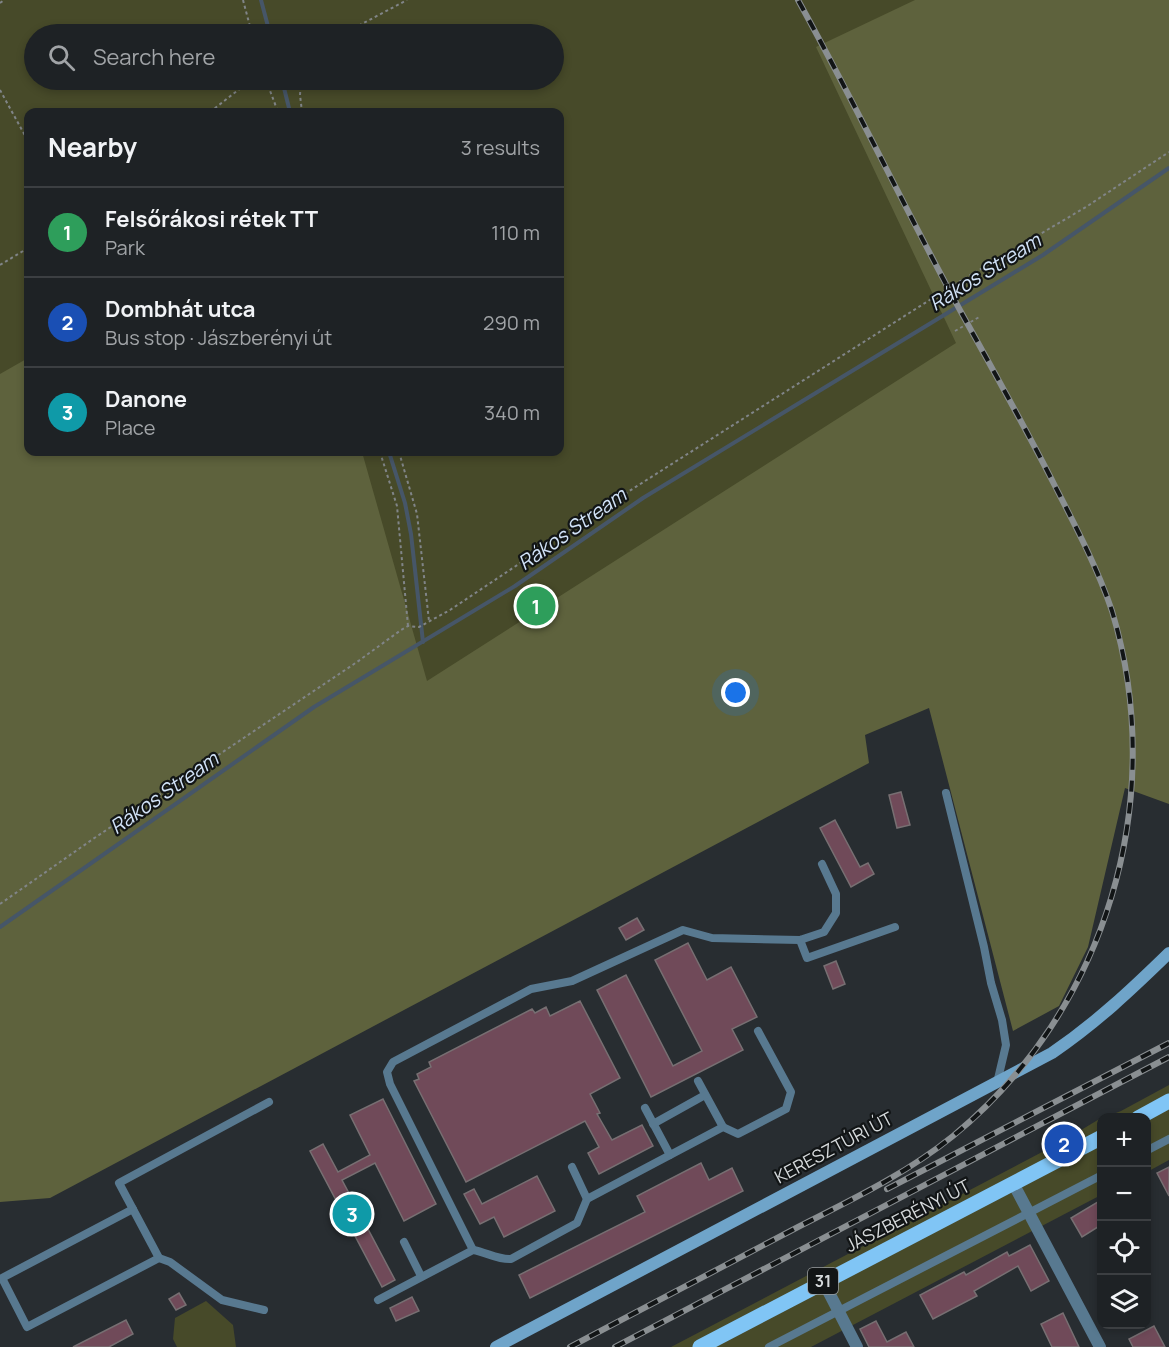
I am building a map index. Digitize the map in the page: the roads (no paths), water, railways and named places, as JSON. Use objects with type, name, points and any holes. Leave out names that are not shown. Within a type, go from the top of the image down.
[{"type":"main road","name":"KERESZTÚRI ÚT","points":[[496,1347],[1052,1053],[1121,1001],[1169,953]]},
{"type":"main road","points":[[1147,1113],[1169,1101]]},
{"type":"main road","name":"JÁSZBERÉNYI ÚT","points":[[700,1347],[1097,1139]]},
{"type":"street","points":[[1013,1183],[1100,1347]]},
{"type":"street","points":[[823,1281],[857,1347]]},
{"type":"lane","points":[[946,793],[991,983],[1002,1020],[1006,1045],[996,1083]]},
{"type":"lane","points":[[473,1250],[390,1084],[387,1072],[393,1062],[531,989],[572,981],[682,930],[712,938],[800,940],[824,932],[836,914],[836,894],[822,864]]},
{"type":"lane","points":[[800,940],[807,958],[895,927]]},
{"type":"lane","points":[[698,1082],[723,1127],[738,1134],[786,1109],[791,1092],[758,1031]]},
{"type":"lane","points":[[653,1124],[705,1095]]},
{"type":"lane","points":[[264,1310],[222,1300],[170,1262],[159,1258],[119,1183],[268,1102]]},
{"type":"lane","points":[[645,1108],[670,1155]]},
{"type":"lane","points":[[378,1300],[473,1250],[484,1251],[504,1260],[511,1259],[577,1223],[587,1199],[723,1127]]},
{"type":"lane","points":[[1151,1148],[1169,1139]]},
{"type":"lane","points":[[572,1167],[587,1199]]},
{"type":"lane","points":[[769,1347],[1097,1177]]},
{"type":"lane","points":[[133,1209],[2,1278],[27,1327],[159,1258]]},
{"type":"lane","points":[[404,1242],[421,1276]]},
{"type":"waterway","points":[[261,0],[267,24]]},
{"type":"waterway","points":[[284,90],[289,108]]},
{"type":"waterway","name":"Rákos Stream","points":[[0,927],[314,707],[515,586],[643,498],[1043,255],[1169,168]]},
{"type":"waterway","points":[[390,456],[405,503],[411,534],[423,642]]},
{"type":"railway","points":[[570,1347],[878,1186],[953,1136],[1006,1085],[1050,1028],[1086,965],[1111,898],[1127,827],[1133,755],[1128,683],[1112,611],[1100,579],[1044,464],[940,273],[798,0]]},
{"type":"railway","points":[[887,1189],[1169,1043]]},
{"type":"railway","points":[[615,1347],[1169,1057]]},
{"type":"place","name":"Felsőrákosi rétek TT","points":[[536,606]]},
{"type":"place","name":"Dombhát utca","points":[[1064,1144]]},
{"type":"place","name":"Danone","points":[[352,1214]]}]
